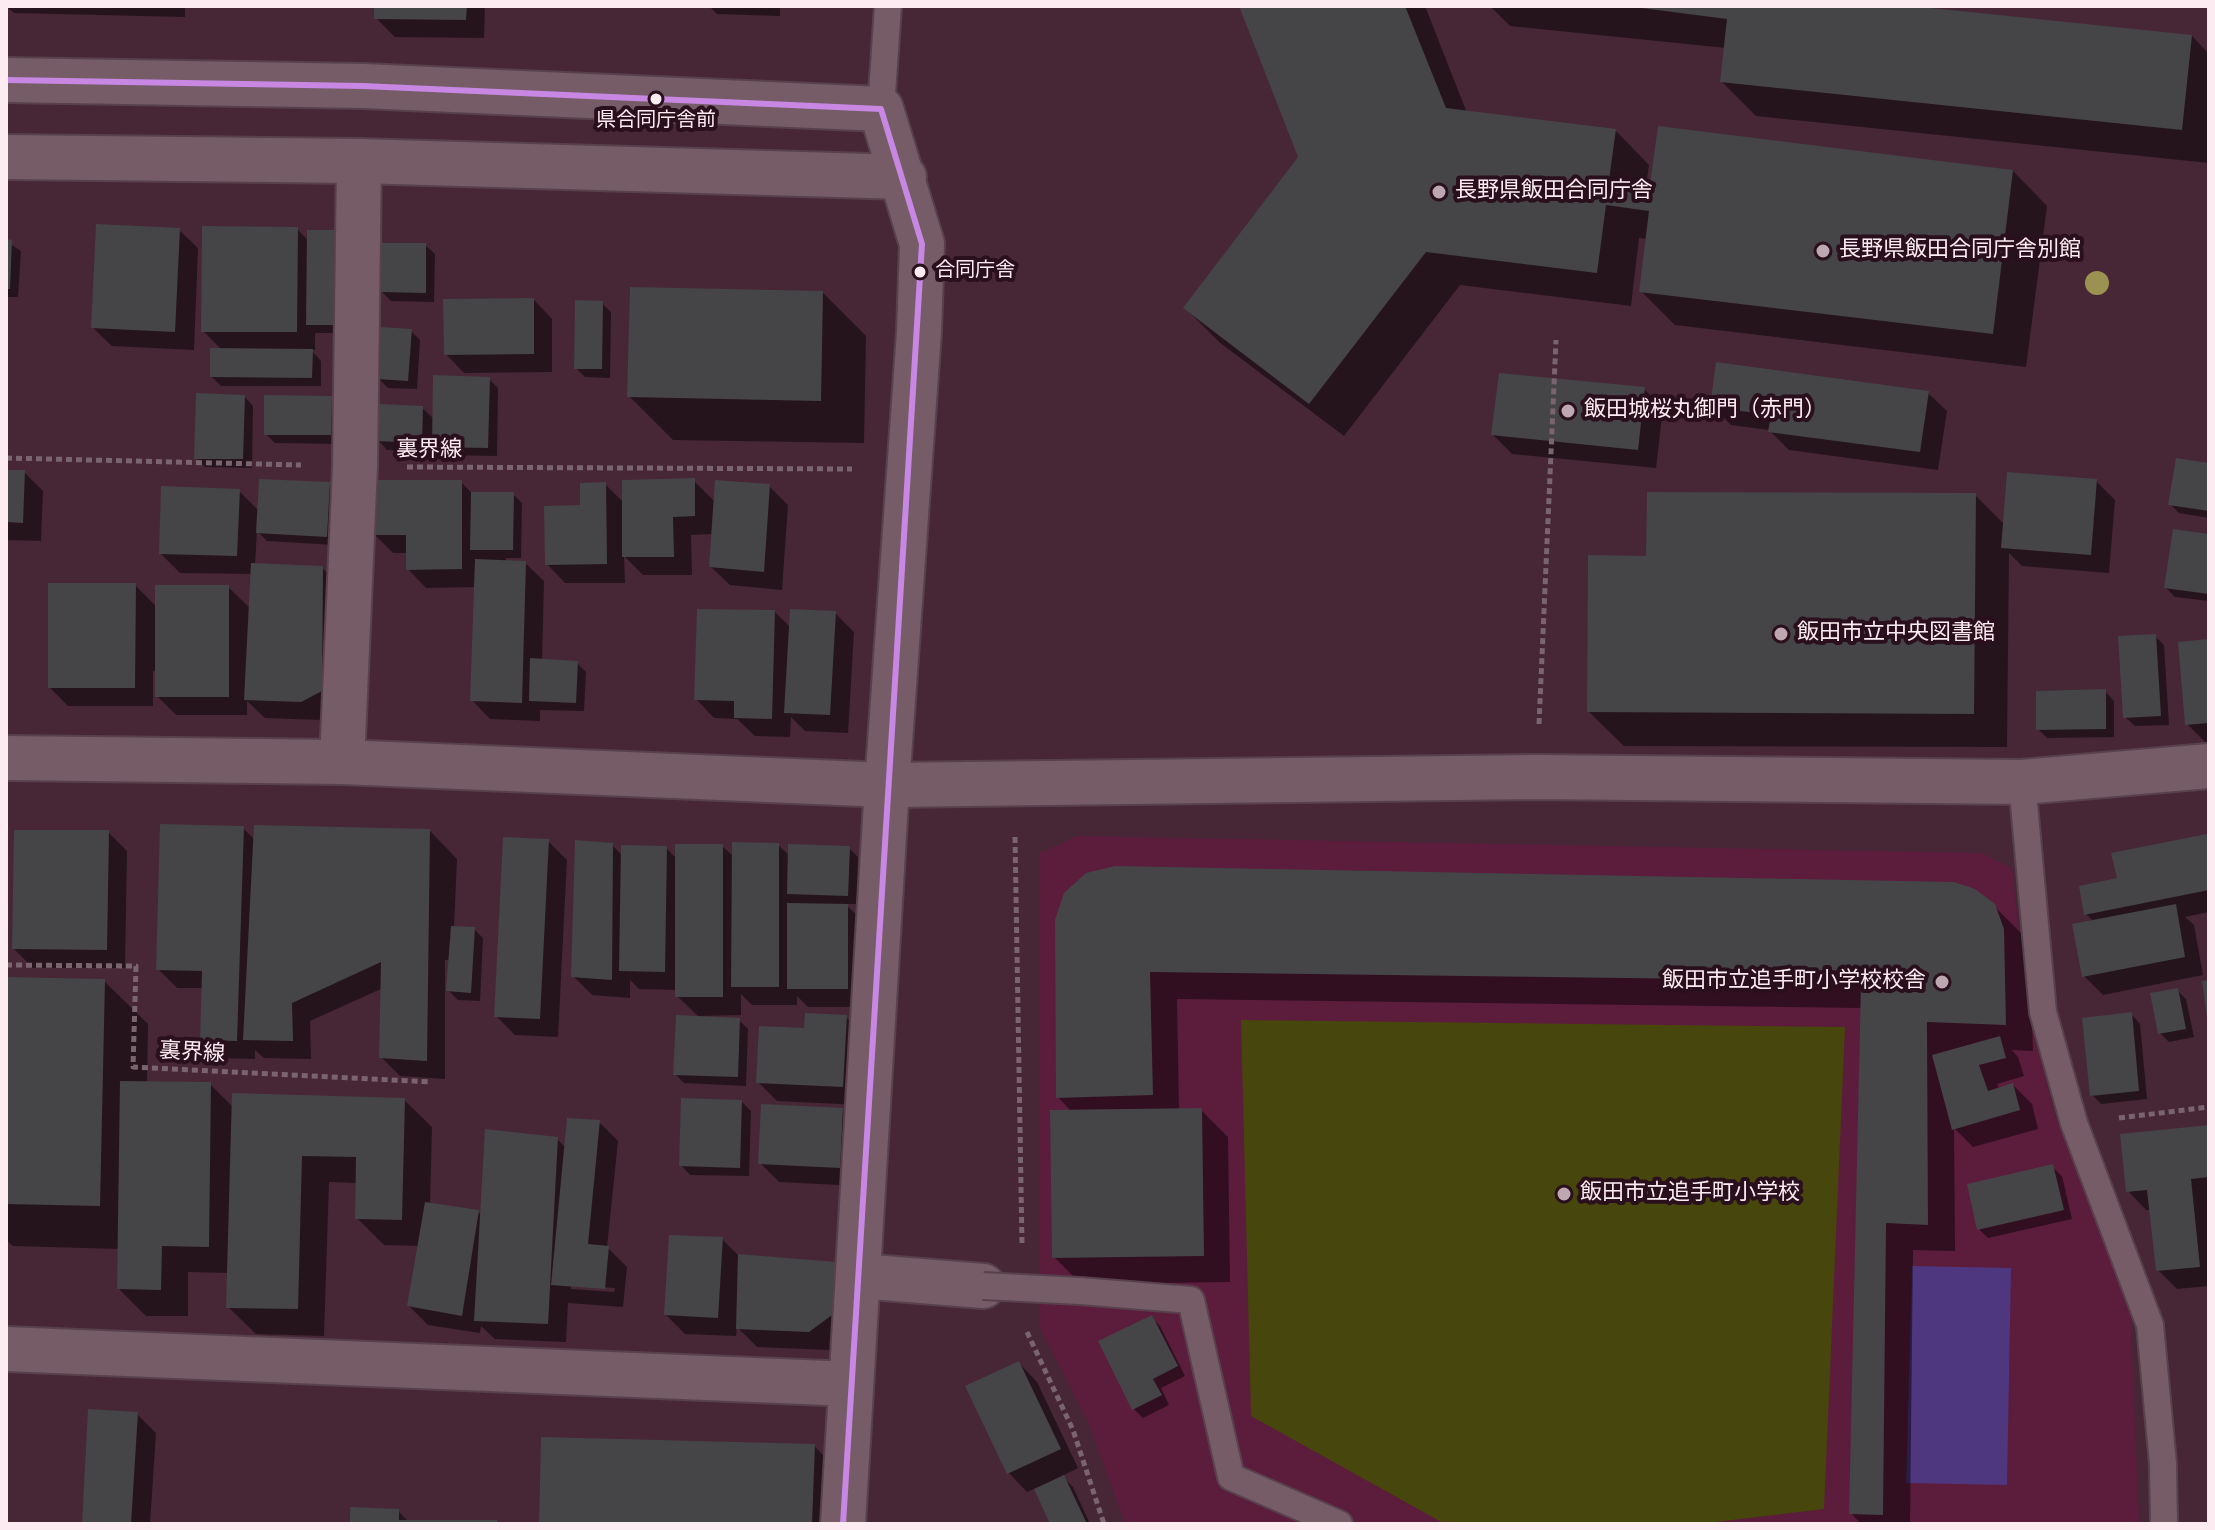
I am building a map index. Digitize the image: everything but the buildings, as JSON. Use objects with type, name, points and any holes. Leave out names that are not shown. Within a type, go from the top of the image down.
[{"type":"street","points":[[6,80],[363,86],[881,109],[922,244],[843,1524]]},
{"type":"street","points":[[6,157],[359,161],[904,177]]},
{"type":"street","points":[[342,762],[355,467],[359,161]]},
{"type":"street","points":[[6,758],[342,762],[887,785],[1536,777],[2022,782],[2209,766]]},
{"type":"street","points":[[859,1276],[983,1286]]},
{"type":"street","points":[[6,1349],[851,1384]]},
{"type":"lane","points":[[881,109],[888,6]]},
{"type":"lane","points":[[2022,782],[2043,1012],[2074,1123],[2150,1325],[2163,1464],[2164,1524]]},
{"type":"lane","points":[[983,1286],[1191,1300],[1231,1477],[1339,1524]]},
{"type":"path","points":[[1536,777],[1556,340]]},
{"type":"path","name":"裏界線","points":[[6,458],[355,467],[852,469]]},
{"type":"path","points":[[1014,784],[1022,1247]]},
{"type":"path","name":"裏界線","points":[[6,965],[136,966],[133,1067],[431,1082]]},
{"type":"path","points":[[2074,1123],[2209,1107]]},
{"type":"path","points":[[1024,1325],[1073,1430],[1104,1524]]},
{"type":"shaded area","name":"飯田市立追手町小学校","points":[[1077,836],[1981,853],[2012,868],[2027,1006],[2055,1116],[2130,1308],[2139,1524],[1125,1524],[1089,1424],[1039,1326],[1040,853]]},
{"type":"shaded area","points":[[1241,1020],[1845,1027],[1824,1509],[1699,1524],[1445,1524],[1251,1416]]},
{"type":"shaded area","points":[[1912,1266],[2011,1268],[2007,1485],[1906,1483]]},
{"type":"transit line","points":[[6,80],[363,86],[881,109],[922,244],[843,1524]]},
{"type":"place","name":"県合同庁舎前","points":[[656,99]]},
{"type":"place","name":"長野県飯田合同庁舎","points":[[1439,192]]},
{"type":"place","name":"長野県飯田合同庁舎別館","points":[[1823,251]]},
{"type":"place","name":"合同庁舎","points":[[920,272]]},
{"type":"place","name":"飯田城桜丸御門（赤門）","points":[[1568,411]]},
{"type":"place","name":"飯田市立中央図書館","points":[[1781,634]]},
{"type":"place","name":"飯田市立追手町小学校校舎","points":[[1942,982]]},
{"type":"place","name":"飯田市立追手町小学校","points":[[1564,1194]]}]
